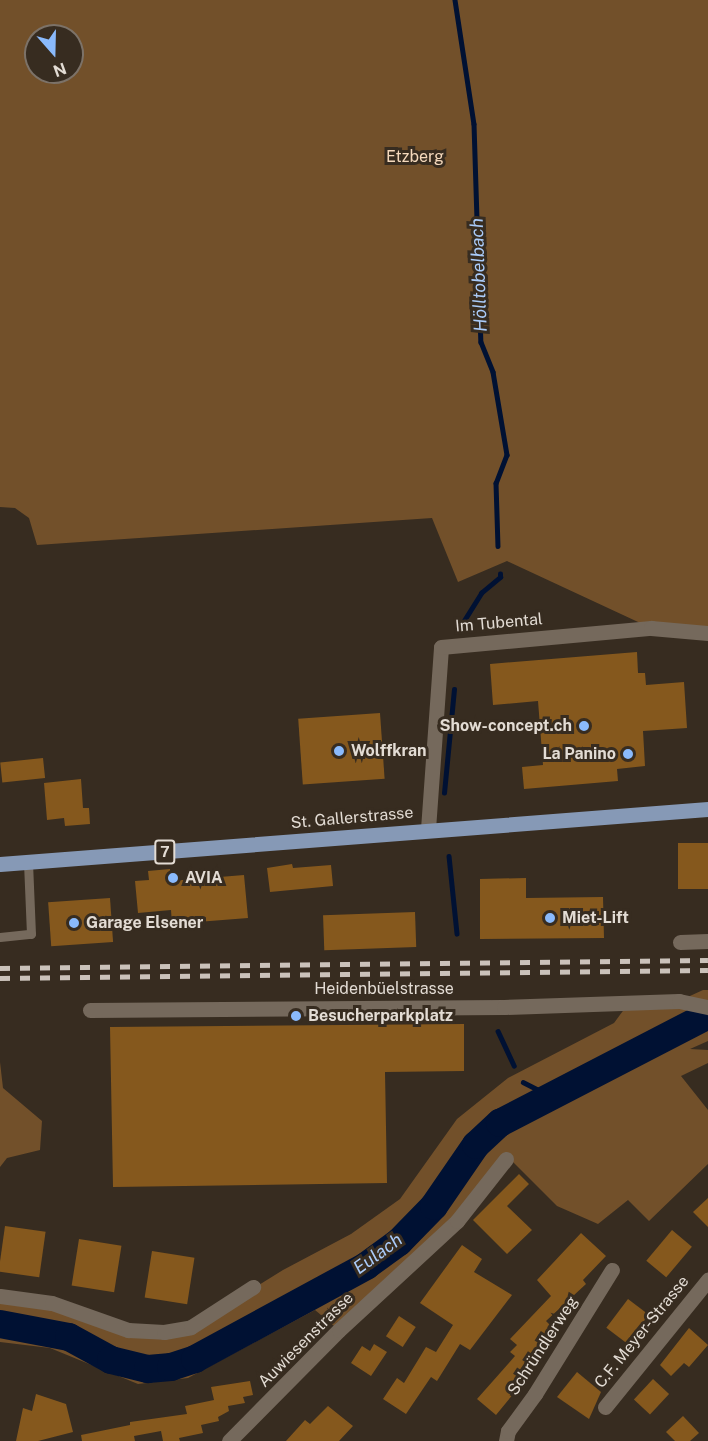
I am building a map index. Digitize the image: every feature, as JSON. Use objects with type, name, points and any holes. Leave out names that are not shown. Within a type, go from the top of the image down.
[{"type":"main road","name":"St. Gallerstrasse","points":[[0,864],[708,809]]},
{"type":"street","name":"Im Tubental","points":[[428,829],[441,647],[651,628],[708,633]]},
{"type":"street","points":[[680,942],[708,941]]},
{"type":"street","name":"Heidenbüelstrasse","points":[[90,1010],[504,1007],[679,1001],[704,1005]]},
{"type":"street","name":"Auwiesenstrasse","points":[[229,1441],[339,1330],[458,1221],[506,1159]]},
{"type":"street","name":"Schründlerweg","points":[[506,1441],[508,1431],[536,1394],[612,1270]]},
{"type":"street","name":"C.F. Meyer-Strasse","points":[[605,1407],[708,1280]]},
{"type":"street","points":[[0,1296],[52,1303],[128,1330],[164,1332],[191,1327],[253,1287]]},
{"type":"lane","points":[[0,937],[31,934],[28,862]]},
{"type":"green space","name":"Etzberg","points":[[0,0],[708,0],[708,633],[651,628],[507,561],[458,582],[432,518],[37,545],[29,518],[15,508],[0,507]]},
{"type":"green space","points":[[708,990],[708,1041],[690,1049],[708,1050],[708,1063],[681,1076],[708,1110],[708,1164],[649,1221],[628,1200],[598,1224],[557,1206],[508,1157],[457,1221],[339,1330],[315,1310],[188,1378],[138,1384],[50,1348],[0,1342],[0,1296],[128,1330],[191,1327],[283,1270],[351,1234],[400,1199],[457,1119],[508,1078],[614,1023],[628,1004],[679,1001]]},
{"type":"green space","points":[[0,1062],[3,1088],[42,1121],[40,1150],[7,1158],[0,1167]]},
{"type":"building","points":[[637,652],[638,673],[645,673],[646,685],[684,682],[687,728],[643,731],[645,766],[617,769],[618,781],[524,789],[522,767],[543,765],[538,701],[493,705],[490,664]]},
{"type":"building","points":[[380,713],[385,779],[303,785],[298,719]]},
{"type":"building","points":[[43,758],[45,778],[2,782],[0,762]]},
{"type":"building","points":[[81,779],[83,808],[89,808],[90,824],[65,826],[64,818],[47,820],[44,783]]},
{"type":"building","points":[[678,843],[708,843],[708,889],[678,889]]},
{"type":"building","points":[[292,864],[293,868],[331,865],[333,886],[270,892],[267,868]]},
{"type":"building","points":[[170,869],[171,881],[244,875],[248,918],[172,924],[171,910],[138,913],[135,881],[149,880],[148,871]]},
{"type":"building","points":[[526,878],[526,898],[603,897],[604,938],[480,939],[480,879]]},
{"type":"building","points":[[110,898],[113,942],[51,946],[48,902]]},
{"type":"building","points":[[415,912],[416,947],[324,950],[323,915]]},
{"type":"building","points":[[464,1024],[464,1071],[385,1072],[387,1183],[113,1187],[110,1027]]},
{"type":"building","points":[[519,1174],[529,1184],[507,1206],[532,1230],[507,1254],[473,1220]]},
{"type":"building","points":[[708,1198],[708,1227],[693,1212]]},
{"type":"building","points":[[5,1226],[46,1232],[39,1277],[0,1272]]},
{"type":"building","points":[[672,1230],[692,1247],[666,1277],[646,1261]]},
{"type":"building","points":[[581,1233],[606,1256],[583,1280],[586,1284],[546,1321],[551,1326],[545,1333],[554,1341],[536,1366],[531,1362],[507,1387],[514,1393],[496,1415],[477,1399],[515,1356],[510,1352],[517,1345],[510,1339],[551,1296],[537,1280]]},
{"type":"building","points":[[79,1239],[121,1246],[114,1292],[72,1285]]},
{"type":"building","points":[[462,1245],[482,1259],[474,1272],[512,1295],[470,1350],[460,1344],[437,1381],[431,1377],[406,1414],[383,1399],[397,1378],[404,1383],[426,1347],[436,1352],[453,1325],[420,1303]]},
{"type":"building","points":[[152,1251],[194,1258],[187,1304],[145,1297]]},
{"type":"building","points":[[628,1299],[649,1315],[627,1343],[606,1328]]},
{"type":"building","points":[[399,1316],[416,1327],[403,1347],[386,1336]]},
{"type":"building","points":[[689,1328],[708,1345],[689,1367],[684,1363],[671,1376],[660,1365]]},
{"type":"building","points":[[374,1344],[387,1352],[371,1376],[351,1363],[362,1346],[370,1351]]},
{"type":"building","points":[[577,1372],[601,1392],[589,1419],[557,1397]]},
{"type":"building","points":[[653,1379],[669,1394],[650,1414],[634,1399]]},
{"type":"building","points":[[250,1381],[253,1395],[243,1397],[245,1403],[228,1406],[229,1411],[218,1417],[219,1421],[201,1425],[203,1433],[179,1438],[180,1441],[163,1441],[161,1431],[134,1436],[135,1441],[82,1441],[81,1435],[130,1425],[130,1422],[187,1414],[185,1406],[214,1400],[211,1387]]},
{"type":"building","points":[[36,1394],[66,1404],[73,1432],[38,1441],[16,1441],[23,1408],[32,1411]]},
{"type":"building","points":[[328,1406],[353,1426],[339,1441],[286,1441],[305,1420],[310,1424]]},
{"type":"building","points":[[683,1416],[699,1433],[690,1441],[675,1441],[666,1432]]},
{"type":"waterway","name":"Hölltobelbach","points":[[455,0],[474,124],[481,342],[493,372],[507,455],[496,483],[498,546]]},
{"type":"waterway","name":"Hölltobelbach","points":[[460,627],[481,593],[500,577],[500,574]]},
{"type":"waterway","name":"Hölltobelbach","points":[[444,793],[454,689]]},
{"type":"waterway","name":"Hölltobelbach","points":[[449,856],[457,934]]},
{"type":"waterway","name":"Eulach","points":[[0,1324],[69,1337],[111,1360],[148,1369],[171,1367],[195,1359],[366,1266],[399,1242],[434,1206],[476,1145],[500,1123],[708,1015]]},
{"type":"waterway","name":"Hölltobelbach","points":[[498,1031],[514,1065]]},
{"type":"waterway","name":"Hölltobelbach","points":[[523,1082],[551,1096]]},
{"type":"railway","points":[[0,968],[708,960]]},
{"type":"railway","points":[[0,978],[708,970]]},
{"type":"place","name":"Show-concept.ch","points":[[584,726]]},
{"type":"place","name":"Wolffkran","points":[[339,751]]},
{"type":"place","name":"La Panino","points":[[628,754]]},
{"type":"place","name":"AVIA","points":[[173,878]]},
{"type":"place","name":"Miet-Lift","points":[[550,918]]},
{"type":"place","name":"Garage Elsener","points":[[74,923]]},
{"type":"place","name":"Besucherparkplatz","points":[[296,1016]]}]
